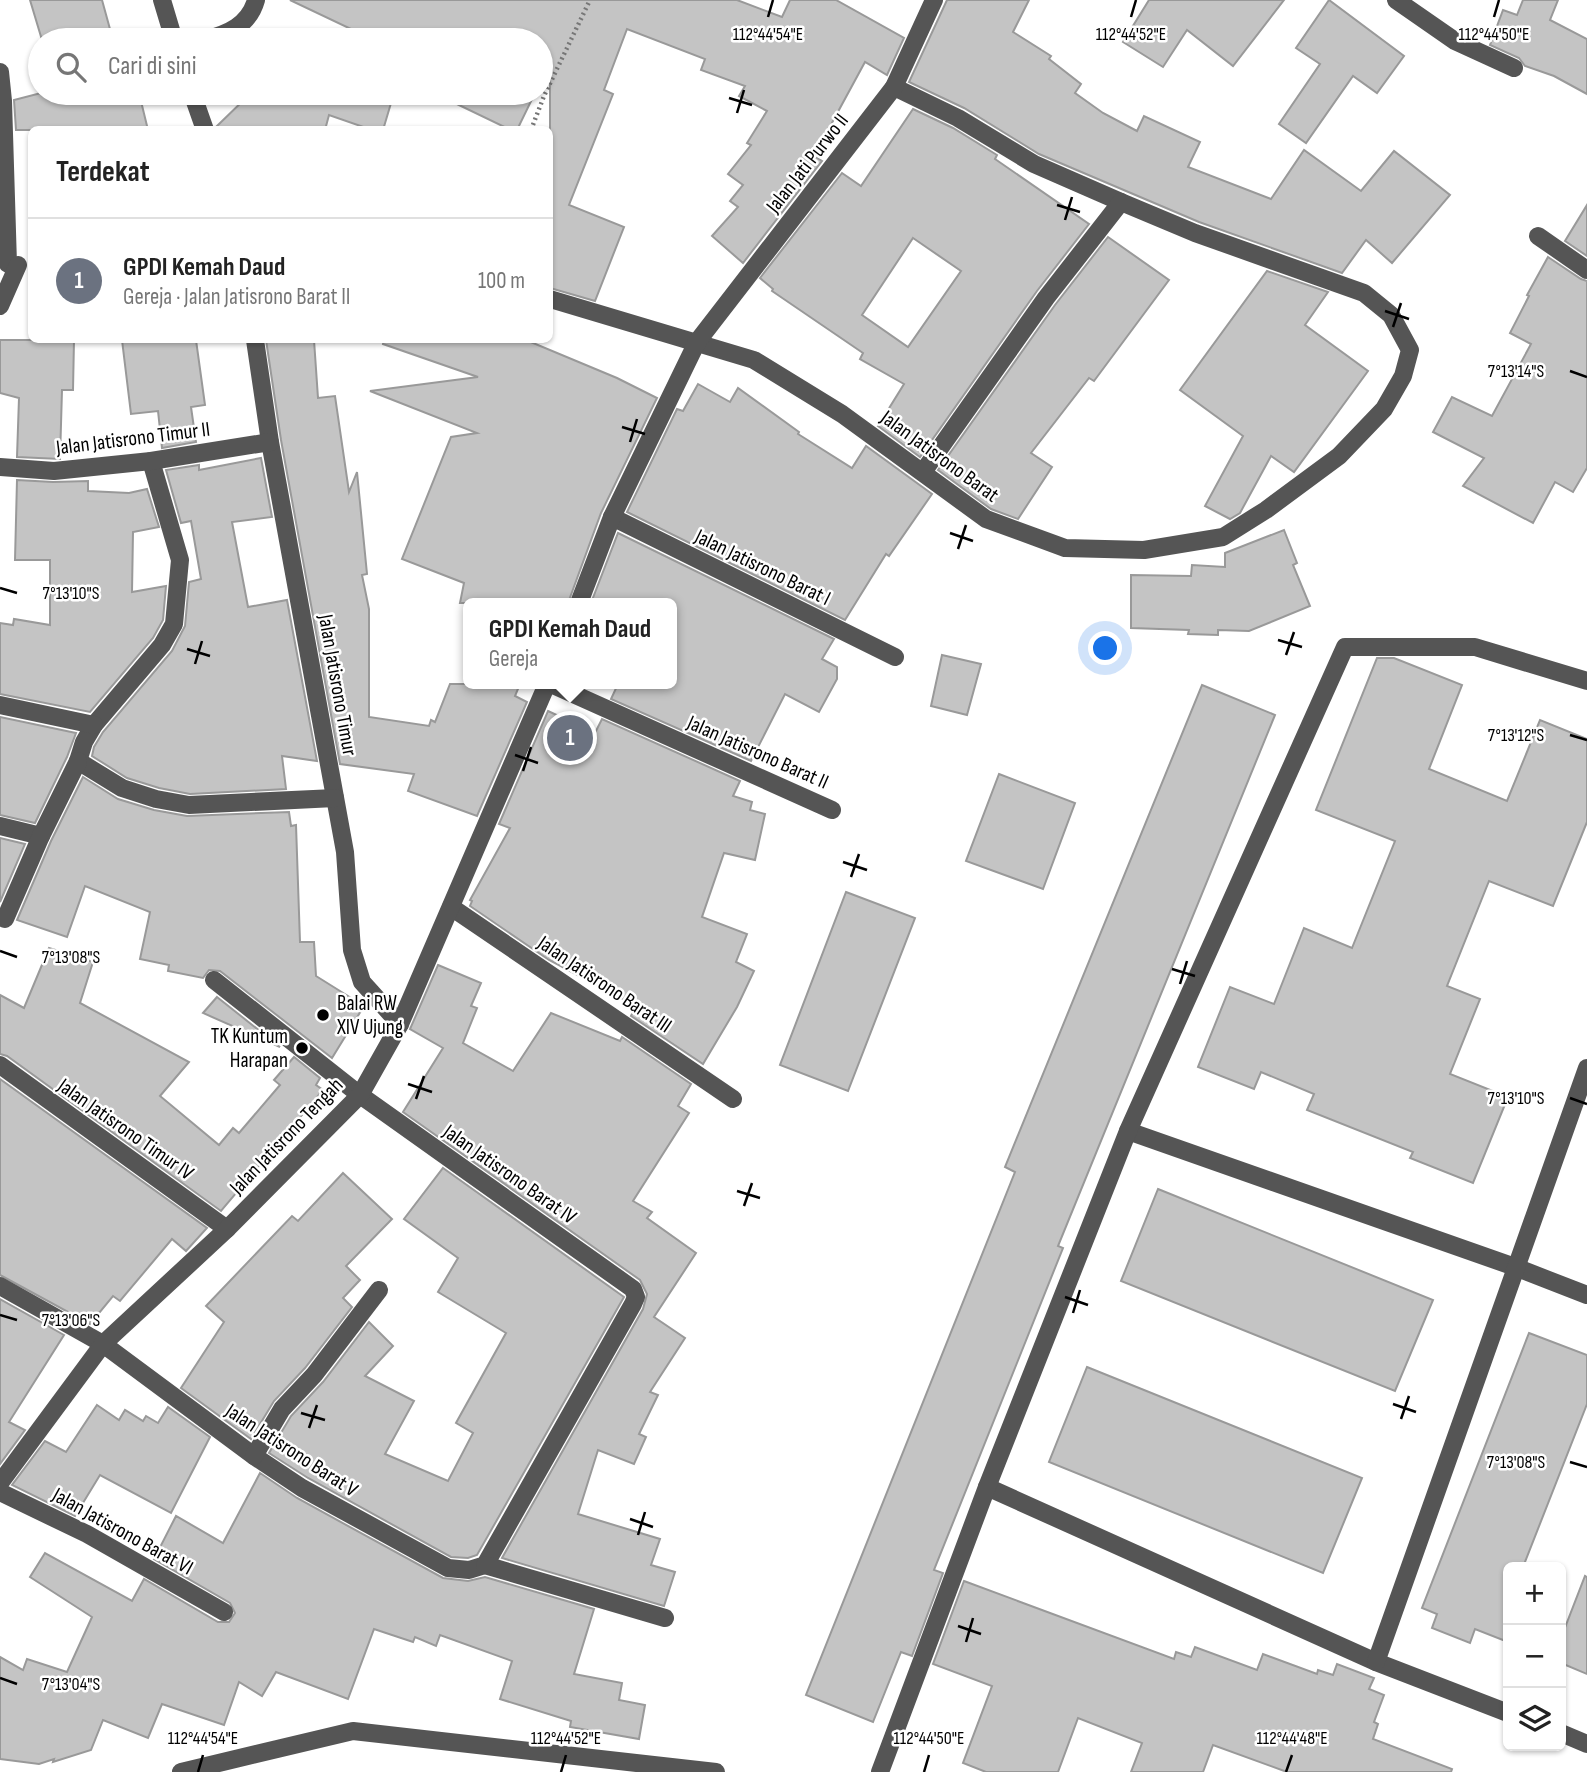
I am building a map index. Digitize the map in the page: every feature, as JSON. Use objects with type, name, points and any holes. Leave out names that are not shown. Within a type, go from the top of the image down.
[{"type":"street","points":[[162,0],[170,28]]},
{"type":"street","points":[[236,28],[253,12],[256,0]]},
{"type":"street","name":"Jalan Jati Purwo II","points":[[697,342],[894,87],[934,0]]},
{"type":"street","points":[[1396,0],[1455,41],[1514,68]]},
{"type":"street","points":[[0,72],[14,263],[0,306]]},
{"type":"street","points":[[894,87],[958,118],[1034,164],[1121,202],[1046,298],[923,472]]},
{"type":"street","points":[[196,105],[204,126]]},
{"type":"street","name":"Jalan Jatisrono Barat","points":[[553,300],[754,360],[842,414],[986,519],[1065,548],[1144,551],[1223,537],[1266,510],[1339,456],[1384,409],[1403,376],[1410,350],[1391,315],[1364,293],[1195,233],[1121,202]]},
{"type":"street","points":[[1538,236],[1587,270]]},
{"type":"street","points":[[581,598],[612,517],[697,342]]},
{"type":"street","name":"Jalan Jatisrono Timur","points":[[255,343],[270,442],[345,852],[352,950],[362,982],[400,1024]]},
{"type":"street","name":"Jalan Jatisrono Timur II","points":[[0,467],[54,471],[151,461],[270,442]]},
{"type":"street","points":[[5,919],[41,836],[78,761],[84,742],[94,725],[162,645],[174,624],[180,560],[151,461]]},
{"type":"street","name":"Jalan Jatisrono Barat I","points":[[612,517],[895,657]]},
{"type":"street","points":[[880,1772],[987,1487],[1128,1131],[1345,647],[1475,647],[1587,681]]},
{"type":"street","name":"Jalan Jatisrono Tengah","points":[[0,1483],[103,1344],[227,1229],[360,1095],[400,1024],[547,689]]},
{"type":"street","name":"Jalan Jatisrono Barat II","points":[[560,689],[832,810]]},
{"type":"street","points":[[0,705],[94,725]]},
{"type":"street","points":[[78,761],[122,788],[156,799],[189,805],[335,798]]},
{"type":"street","points":[[0,826],[41,836]]},
{"type":"street","name":"Jalan Jatisrono Barat III","points":[[452,907],[733,1099]]},
{"type":"street","name":"Jalan Jatisrono Barat IV","points":[[214,980],[360,1095],[633,1289],[636,1297],[633,1304],[477,1568]]},
{"type":"street","name":"Jalan Jatisrono Timur IV","points":[[0,1065],[227,1229]]},
{"type":"street","points":[[1376,1662],[1587,1068]]},
{"type":"street","points":[[1128,1131],[1515,1267],[1587,1295]]},
{"type":"street","name":"Jalan Jatisrono Barat V","points":[[0,1286],[103,1344],[254,1456],[302,1488],[448,1568],[477,1568],[665,1618]]},
{"type":"street","points":[[254,1456],[282,1409],[314,1375],[379,1290]]},
{"type":"street","points":[[987,1487],[1376,1662],[1503,1711]]},
{"type":"street","name":"Jalan Jatisrono Barat VI","points":[[0,1492],[87,1534],[224,1612]]},
{"type":"street","points":[[181,1772],[354,1731],[716,1772]]},
{"type":"street","points":[[1566,1735],[1587,1744]]},
{"type":"path","points":[[553,77],[590,0]]},
{"type":"path","points":[[533,126],[541,105]]},
{"type":"building","points":[[30,0],[102,0],[110,28],[38,28]]},
{"type":"building","points":[[290,0],[737,0],[782,17],[790,0],[836,0],[904,38],[887,75],[865,62],[814,156],[822,161],[743,263],[712,236],[738,207],[730,201],[743,185],[728,174],[751,145],[747,143],[767,111],[739,96],[745,86],[701,70],[705,59],[627,29],[604,90],[613,94],[569,205],[624,227],[595,301],[553,289],[553,126],[550,126],[550,105],[553,105],[553,28],[349,28]]},
{"type":"building","points":[[947,0],[1029,0],[1013,32],[1051,56],[1049,59],[1081,84],[1075,93],[1103,113],[1137,131],[1144,116],[1200,142],[1188,167],[1271,199],[1304,150],[1361,191],[1394,151],[1450,195],[1392,263],[1366,240],[1342,273],[1199,222],[1039,154],[964,108],[909,82]]},
{"type":"building","points":[[1149,0],[1284,0],[1233,66],[1187,30],[1163,67],[1123,42]]},
{"type":"building","points":[[1329,0],[1404,56],[1377,93],[1353,76],[1306,143],[1279,124],[1320,64],[1296,48]]},
{"type":"building","points":[[1523,0],[1558,0],[1550,20],[1587,39],[1587,94],[1554,76],[1525,66],[1519,58],[1490,45],[1503,10],[1517,15]]},
{"type":"building","points":[[28,96],[28,105],[142,105],[147,126],[28,126],[28,130],[16,130],[14,100]]},
{"type":"building","points":[[239,105],[390,105],[384,126],[361,126],[329,115],[326,126],[217,126]]},
{"type":"building","points":[[459,105],[529,105],[519,126],[503,126]]},
{"type":"building","points":[[913,109],[953,128],[997,155],[995,159],[1089,224],[1037,291],[920,457],[878,426],[904,384],[860,359],[863,353],[772,291],[760,278],[842,173],[861,186]],"holes":[[[913,238],[961,271],[908,347],[862,315]]]},
{"type":"building","points":[[1587,205],[1587,256],[1565,241]]},
{"type":"building","points":[[1108,237],[1169,280],[1094,381],[1089,378],[1031,453],[1052,467],[1018,519],[991,509],[938,470],[1055,305]]},
{"type":"building","points":[[1548,257],[1587,281],[1587,468],[1573,492],[1555,482],[1533,523],[1463,486],[1484,458],[1433,432],[1452,397],[1492,416],[1531,344],[1510,333]]},
{"type":"building","points":[[1267,271],[1328,292],[1305,325],[1368,371],[1294,472],[1271,456],[1240,513],[1230,519],[1205,506],[1243,436],[1180,390]]},
{"type":"building","points":[[0,340],[74,343],[73,390],[62,390],[60,459],[17,457],[19,398],[0,393]]},
{"type":"building","points":[[122,343],[196,343],[205,405],[191,407],[196,442],[162,448],[158,411],[131,414]]},
{"type":"building","points":[[266,343],[314,343],[318,398],[335,396],[349,492],[357,472],[367,574],[362,575],[369,609],[369,717],[429,726],[431,720],[435,722],[450,684],[463,684],[463,689],[518,689],[515,696],[527,702],[477,816],[408,791],[414,774],[340,764],[281,440]]},
{"type":"building","points":[[533,343],[657,398],[601,513],[570,598],[463,598],[463,603],[460,603],[464,583],[402,559],[451,437],[477,433],[370,391],[478,377],[383,344]]},
{"type":"building","points":[[698,384],[730,402],[738,388],[799,432],[798,434],[852,468],[866,446],[932,494],[889,556],[886,554],[845,620],[627,512],[677,409],[683,411]]},
{"type":"building","points":[[261,458],[272,517],[232,522],[248,607],[287,600],[317,761],[282,756],[286,789],[190,794],[127,778],[92,756],[94,747],[103,732],[172,651],[185,626],[189,582],[201,579],[191,521],[181,523],[166,470],[199,465],[199,470]]},
{"type":"building","points":[[17,480],[88,481],[88,491],[129,493],[147,489],[159,527],[133,532],[132,592],[166,586],[163,620],[153,638],[90,712],[0,694],[0,623],[13,625],[14,619],[50,625],[50,560],[15,560]]},
{"type":"building","points":[[1284,530],[1297,563],[1293,565],[1310,606],[1249,631],[1218,630],[1218,635],[1188,634],[1189,630],[1131,628],[1131,575],[1191,576],[1192,565],[1225,567],[1225,553]]},
{"type":"building","points":[[618,533],[834,639],[822,659],[837,667],[837,679],[819,712],[785,694],[751,761],[611,699],[616,689],[677,689],[677,598],[593,598]]},
{"type":"building","points":[[942,655],[981,664],[967,715],[931,706]]},
{"type":"building","points":[[1377,658],[1394,658],[1462,685],[1429,769],[1507,801],[1540,720],[1587,739],[1587,822],[1553,906],[1489,881],[1447,986],[1480,999],[1450,1074],[1508,1097],[1473,1183],[1410,1158],[1413,1152],[1307,1110],[1314,1094],[1261,1072],[1254,1089],[1198,1067],[1230,987],[1274,1004],[1304,928],[1352,948],[1395,841],[1316,810]]},
{"type":"building","points":[[1202,685],[1275,715],[1058,1246],[1063,1248],[934,1570],[943,1573],[912,1656],[901,1652],[873,1722],[806,1695],[1015,1172],[1005,1167]]},
{"type":"building","points":[[548,711],[595,733],[602,719],[740,781],[733,796],[752,802],[750,810],[765,814],[755,860],[724,853],[702,917],[747,934],[736,962],[754,971],[737,1007],[703,1064],[631,1016],[636,1006],[549,960],[470,906],[470,900],[510,828],[499,824]]},
{"type":"building","points":[[0,717],[76,733],[35,823],[0,815]]},
{"type":"building","points":[[999,774],[1075,803],[1043,889],[966,861]]},
{"type":"building","points":[[83,777],[118,799],[187,816],[289,812],[291,826],[296,825],[300,942],[314,942],[316,976],[364,1006],[332,1058],[220,971],[209,970],[203,978],[168,971],[169,965],[140,959],[150,912],[85,886],[67,937],[17,920],[51,841]]},
{"type":"building","points":[[0,838],[25,844],[0,902]]},
{"type":"building","points":[[846,892],[915,918],[848,1091],[780,1065]]},
{"type":"building","points":[[49,948],[93,962],[80,1003],[189,1062],[160,1096],[219,1145],[233,1128],[239,1133],[280,1085],[274,1080],[294,1057],[320,1078],[316,1085],[323,1090],[221,1211],[7,1056],[0,1054],[0,995],[24,1008]]},
{"type":"building","points":[[438,965],[481,983],[471,1006],[477,1008],[463,1043],[513,1071],[551,1013],[620,1041],[622,1037],[691,1084],[678,1106],[689,1113],[633,1201],[652,1212],[647,1218],[696,1253],[654,1317],[685,1338],[650,1392],[658,1395],[639,1434],[646,1437],[634,1464],[598,1450],[578,1514],[660,1539],[651,1565],[675,1572],[664,1606],[502,1558],[643,1309],[647,1294],[640,1280],[403,1112],[443,1048],[410,1029]]},
{"type":"building","points":[[217,997],[280,1047],[203,1013]]},
{"type":"building","points":[[0,1079],[207,1228],[186,1251],[172,1239],[120,1301],[113,1296],[90,1324],[0,1275]]},
{"type":"building","points":[[443,1168],[624,1297],[477,1555],[468,1558],[451,1557],[308,1478],[269,1453],[291,1416],[323,1382],[369,1322],[393,1346],[365,1376],[414,1401],[385,1454],[448,1481],[473,1433],[456,1423],[506,1333],[438,1292],[458,1258],[404,1219]]},
{"type":"building","points":[[343,1173],[392,1219],[346,1266],[360,1280],[343,1298],[352,1307],[305,1368],[274,1401],[251,1439],[181,1388],[224,1322],[206,1306],[292,1216],[298,1221]]},
{"type":"building","points":[[1158,1189],[1433,1300],[1395,1391],[1121,1281]]},
{"type":"building","points":[[0,1299],[64,1335],[9,1422],[25,1430],[0,1464]]},
{"type":"building","points":[[1529,1333],[1587,1355],[1587,1404],[1525,1562],[1503,1562],[1503,1640],[1475,1629],[1470,1643],[1432,1628],[1437,1614],[1422,1608]]},
{"type":"building","points":[[1087,1367],[1362,1478],[1323,1573],[1049,1462]]},
{"type":"building","points":[[97,1405],[119,1420],[125,1410],[143,1421],[146,1416],[158,1423],[168,1407],[210,1437],[171,1513],[100,1475],[75,1516],[12,1485],[45,1441],[66,1452]]},
{"type":"building","points":[[260,1473],[297,1498],[443,1578],[468,1581],[485,1577],[594,1609],[574,1674],[622,1683],[619,1700],[645,1705],[639,1739],[570,1727],[571,1721],[500,1699],[512,1661],[440,1635],[436,1646],[415,1637],[413,1642],[374,1629],[348,1699],[276,1672],[262,1696],[239,1682],[224,1725],[162,1704],[148,1738],[103,1720],[91,1750],[39,1764],[0,1759],[0,1657],[23,1670],[27,1659],[67,1672],[92,1617],[30,1577],[45,1553],[132,1601],[144,1579],[218,1622],[229,1622],[235,1613],[230,1603],[154,1559],[176,1516],[223,1543]]},
{"type":"building","points":[[1585,1576],[1587,1674],[1566,1665],[1566,1625]]},
{"type":"building","points":[[964,1581],[1174,1659],[1176,1652],[1191,1657],[1195,1647],[1257,1670],[1263,1654],[1317,1674],[1318,1670],[1333,1675],[1337,1664],[1374,1678],[1369,1689],[1384,1695],[1374,1722],[1378,1724],[1373,1739],[1452,1769],[1451,1772],[1287,1772],[1213,1745],[1203,1772],[1131,1772],[1142,1743],[1078,1718],[1058,1772],[986,1772],[963,1763],[992,1686],[933,1664]]},
{"type":"place","name":"GPDI Kemah Daud","points":[[570,738]]},
{"type":"place","name":"Balai RW XIV Ujung","points":[[323,1015]]},
{"type":"place","name":"TK Kuntum Harapan","points":[[302,1048]]}]
